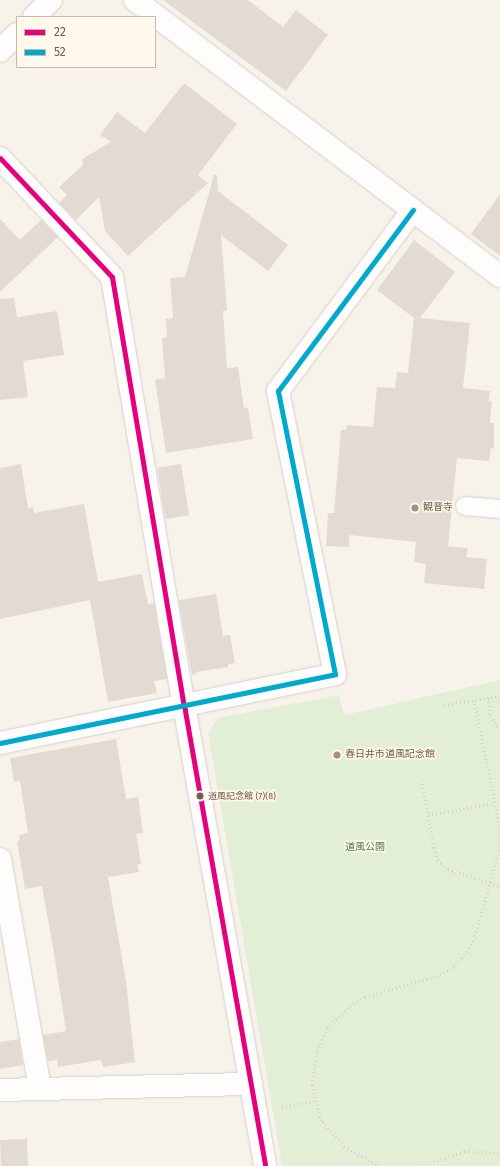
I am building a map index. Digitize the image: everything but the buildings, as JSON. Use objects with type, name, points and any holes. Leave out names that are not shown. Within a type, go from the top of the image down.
[{"type":"street","points":[[35,16],[51,0]]},
{"type":"street","points":[[135,0],[500,276]]},
{"type":"street","points":[[0,51],[16,35]]},
{"type":"street","points":[[0,158],[112,277],[184,705],[265,1166]]},
{"type":"street","points":[[0,743],[335,674],[278,391],[413,210]]},
{"type":"street","points":[[0,859],[40,1089]]},
{"type":"street","points":[[0,1090],[251,1084]]},
{"type":"lane","points":[[465,506],[500,509]]},
{"type":"path","points":[[444,705],[500,696]]},
{"type":"path","points":[[489,698],[490,716],[500,730]]},
{"type":"path","points":[[380,1166],[344,1147],[321,1121],[312,1085],[317,1051],[328,1028],[350,1006],[365,997],[440,975],[453,967],[467,952],[475,936],[499,850],[500,830],[474,701]]},
{"type":"path","points":[[422,780],[434,848],[438,860],[448,869],[500,886]]},
{"type":"path","points":[[428,815],[494,803]]},
{"type":"path","points":[[255,1111],[316,1102]]},
{"type":"path","points":[[422,1166],[466,1151],[482,1150],[500,1153]]},
{"type":"green space","name":"道風公園","points":[[500,680],[500,1166],[282,1166],[208,733],[218,718],[339,695],[344,715]]},
{"type":"transit line","name":"22","points":[[0,158],[112,277],[184,705],[265,1166]]},
{"type":"transit line","name":"52","points":[[0,743],[335,674],[278,391],[413,210]]},
{"type":"place","name":"観音寺","points":[[415,508]]},
{"type":"place","name":"春日井市道風記念館","points":[[337,755]]},
{"type":"place","name":"道風記念館 (7)(8)","points":[[200,796]]}]
